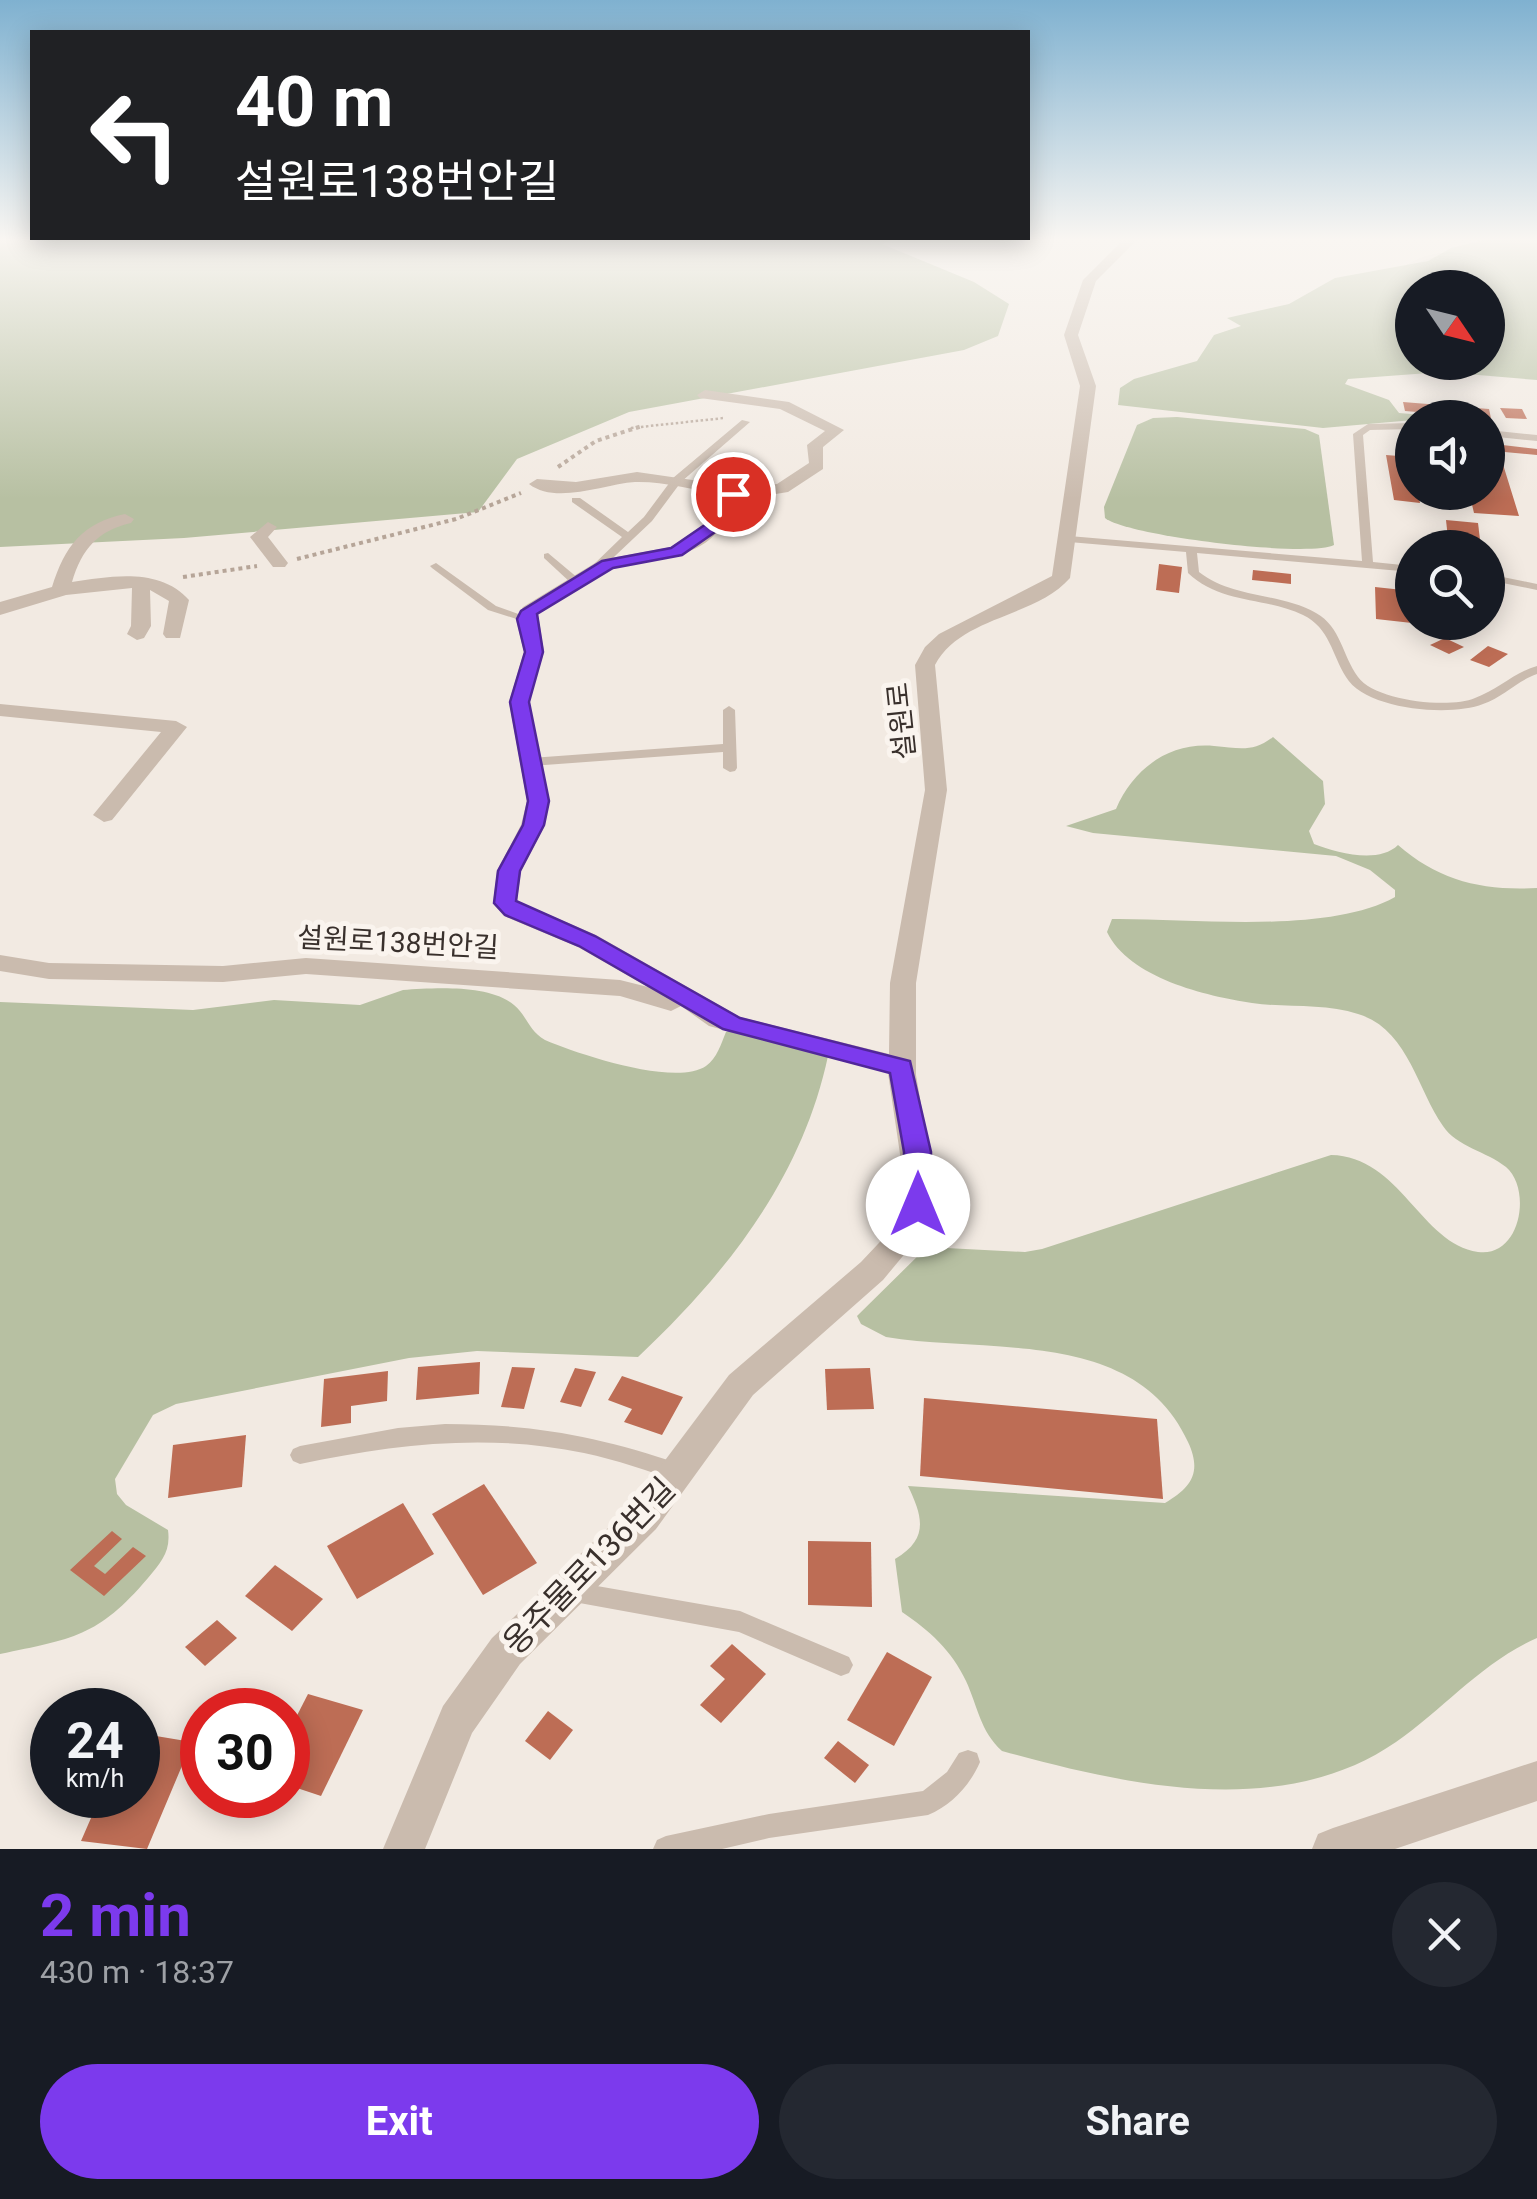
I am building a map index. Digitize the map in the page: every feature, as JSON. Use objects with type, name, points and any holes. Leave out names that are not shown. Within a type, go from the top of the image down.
[{"type":"street","name":"설원로","points":[[907,1232],[918,1205],[919,1181],[902,1068],[906,948],[936,790],[927,656],[947,637],[1050,589],[1061,578],[1088,386],[1071,335],[1074,326]]},
{"type":"street","points":[[706,395],[784,405],[806,419],[836,428],[814,445],[817,465],[807,474],[782,488],[727,497],[716,525],[676,552],[620,561],[584,576],[540,602],[526,619],[534,652],[519,702],[538,801],[534,825],[509,871],[505,903],[587,941],[732,1024]]},
{"type":"street","points":[[537,484],[576,487],[637,477],[742,492]]},
{"type":"street","points":[[61,588],[76,545],[96,526],[126,519]]},
{"type":"street","points":[[268,527],[259,537],[280,563]]},
{"type":"street","points":[[137,634],[142,626],[141,584]]},
{"type":"street","points":[[0,608],[61,588],[160,585],[176,594],[173,634]]},
{"type":"street","points":[[0,710],[176,727],[104,815]]},
{"type":"street","name":"설원로138번안길","points":[[0,964],[50,970],[223,974],[306,966],[620,988],[732,1024],[902,1068]]},
{"type":"street","name":"옹주물로136번길","points":[[404,1849],[457,1720],[506,1651],[644,1518],[742,1385],[872,1271],[907,1232]]},
{"type":"street","points":[[1333,1849],[1537,1781]]},
{"type":"lane","points":[[548,556],[584,576],[630,538],[677,480],[745,422]]},
{"type":"lane","points":[[1368,565],[1358,434],[1368,427],[1395,426]]},
{"type":"lane","points":[[1505,435],[1537,438]]},
{"type":"lane","points":[[576,500],[630,538]]},
{"type":"lane","points":[[1068,539],[1395,567]]},
{"type":"lane","points":[[1191,550],[1194,573],[1208,583],[1296,608],[1321,621],[1337,640],[1354,681],[1372,694],[1464,706],[1483,700],[1515,676],[1537,670]]},
{"type":"lane","points":[[436,566],[492,608],[526,619]]},
{"type":"lane","points":[[1505,580],[1537,587]]},
{"type":"lane","points":[[729,710],[730,768]]},
{"type":"lane","points":[[531,762],[728,748]]},
{"type":"lane","points":[[300,1455],[398,1435],[541,1434],[599,1444],[680,1472]]},
{"type":"lane","points":[[570,1591],[740,1622],[842,1665]]},
{"type":"lane","points":[[666,1849],[770,1826],[928,1803],[956,1781],[968,1762]]},
{"type":"path","points":[[141,584],[280,563],[456,520],[537,484],[590,440],[617,429],[726,418]]},
{"type":"green space","points":[[0,326],[1001,326],[998,336],[964,350],[629,412],[517,459],[478,512],[184,538],[0,547]]},
{"type":"green space","points":[[1240,326],[1395,326],[1395,376],[1348,379],[1345,384],[1389,400],[1395,408],[1395,422],[1323,428],[1118,405],[1120,388],[1134,379],[1197,361],[1214,335]]},
{"type":"green space","points":[[1505,326],[1537,326],[1537,380],[1505,377]]},
{"type":"green space","points":[[1153,418],[1305,429],[1319,435],[1334,545],[1291,549],[1218,543],[1147,532],[1105,518],[1104,507],[1137,425]]},
{"type":"green space","points":[[1273,737],[1323,781],[1325,804],[1309,831],[1314,844],[1369,855],[1390,851],[1398,845],[1429,867],[1463,881],[1498,888],[1537,888],[1537,1638],[1498,1660],[1396,1742],[1351,1766],[1304,1782],[1254,1789],[1202,1789],[1099,1775],[1002,1751],[984,1727],[954,1660],[902,1612],[895,1559],[913,1544],[920,1527],[908,1486],[1165,1503],[1188,1485],[1194,1462],[1188,1442],[1164,1405],[1133,1379],[1096,1363],[1012,1347],[886,1337],[861,1324],[857,1316],[927,1247],[1025,1252],[1042,1249],[1331,1155],[1355,1159],[1375,1169],[1458,1246],[1478,1252],[1493,1251],[1513,1234],[1520,1205],[1514,1177],[1506,1167],[1449,1133],[1400,1046],[1375,1022],[1345,1011],[1252,1003],[1192,990],[1132,962],[1107,932],[1112,919],[1296,920],[1367,909],[1395,897],[1395,890],[1370,870],[1336,856],[1093,833],[1066,826],[1116,809],[1143,770],[1168,754],[1198,746],[1252,747]]},
{"type":"green space","points":[[403,990],[476,990],[503,998],[545,1040],[602,1060],[650,1071],[672,1073],[706,1066],[716,1055],[726,1032],[733,1029],[828,1056],[800,1143],[757,1221],[702,1292],[638,1357],[477,1351],[409,1358],[176,1404],[153,1415],[115,1479],[117,1494],[126,1505],[168,1530],[168,1545],[161,1562],[130,1598],[98,1624],[65,1639],[0,1654],[0,1002],[193,1010],[274,1000],[360,1005]]},
{"type":"building","points":[[1505,408],[1522,409],[1527,419],[1506,418]]},
{"type":"building","points":[[1505,445],[1537,449],[1537,455],[1505,452]]},
{"type":"building","points":[[1386,455],[1395,456],[1394,500]]},
{"type":"building","points":[[1505,471],[1519,516],[1473,510],[1505,510]]},
{"type":"building","points":[[1446,520],[1478,523],[1479,530],[1447,530]]},
{"type":"building","points":[[1159,564],[1182,567],[1179,593],[1156,590]]},
{"type":"building","points":[[1253,570],[1291,574],[1291,584],[1252,580]]},
{"type":"building","points":[[1375,587],[1395,589],[1395,621],[1376,619]]},
{"type":"building","points":[[1449,640],[1464,647],[1449,654],[1430,645]]},
{"type":"building","points":[[1488,646],[1508,654],[1489,667],[1470,660]]},
{"type":"building","points":[[480,1362],[479,1394],[416,1400],[418,1367]]},
{"type":"building","points":[[512,1367],[535,1368],[524,1409],[501,1407]]},
{"type":"building","points":[[575,1368],[596,1372],[581,1407],[560,1402]]},
{"type":"building","points":[[870,1368],[874,1409],[827,1410],[825,1369]]},
{"type":"building","points":[[388,1371],[387,1401],[351,1406],[351,1423],[321,1427],[324,1379]]},
{"type":"building","points":[[622,1376],[683,1397],[662,1435],[624,1422],[632,1409],[608,1400]]},
{"type":"building","points":[[924,1398],[1157,1419],[1163,1499],[920,1476]]},
{"type":"building","points":[[246,1435],[242,1487],[168,1498],[173,1445]]},
{"type":"building","points":[[484,1484],[537,1563],[483,1595],[432,1514]]},
{"type":"building","points":[[403,1503],[434,1554],[357,1599],[327,1546]]},
{"type":"building","points":[[112,1531],[122,1539],[94,1566],[105,1574],[133,1547],[146,1556],[104,1596],[70,1570]]},
{"type":"building","points":[[808,1541],[871,1542],[872,1607],[808,1605]]},
{"type":"building","points":[[275,1565],[323,1599],[292,1631],[245,1596]]},
{"type":"building","points":[[217,1620],[237,1638],[205,1666],[185,1647]]},
{"type":"building","points":[[732,1644],[766,1674],[721,1723],[700,1705],[725,1679],[710,1666]]},
{"type":"building","points":[[887,1652],[932,1677],[894,1746],[847,1720]]},
{"type":"building","points":[[310,1695],[363,1710],[321,1796],[310,1792]]},
{"type":"building","points":[[548,1711],[573,1730],[550,1760],[525,1741]]},
{"type":"building","points":[[160,1737],[180,1740],[180,1771],[147,1849],[81,1841],[91,1818],[160,1818]]},
{"type":"building","points":[[838,1741],[869,1765],[855,1783],[824,1758]]},
{"type":"route","points":[[733,494],[727,497],[716,525],[676,552],[608,564],[582,576],[530,611],[526,619],[534,652],[519,702],[538,801],[534,825],[509,871],[505,903],[587,941],[732,1024],[902,1068],[917,1152],[918,1205]]}]
